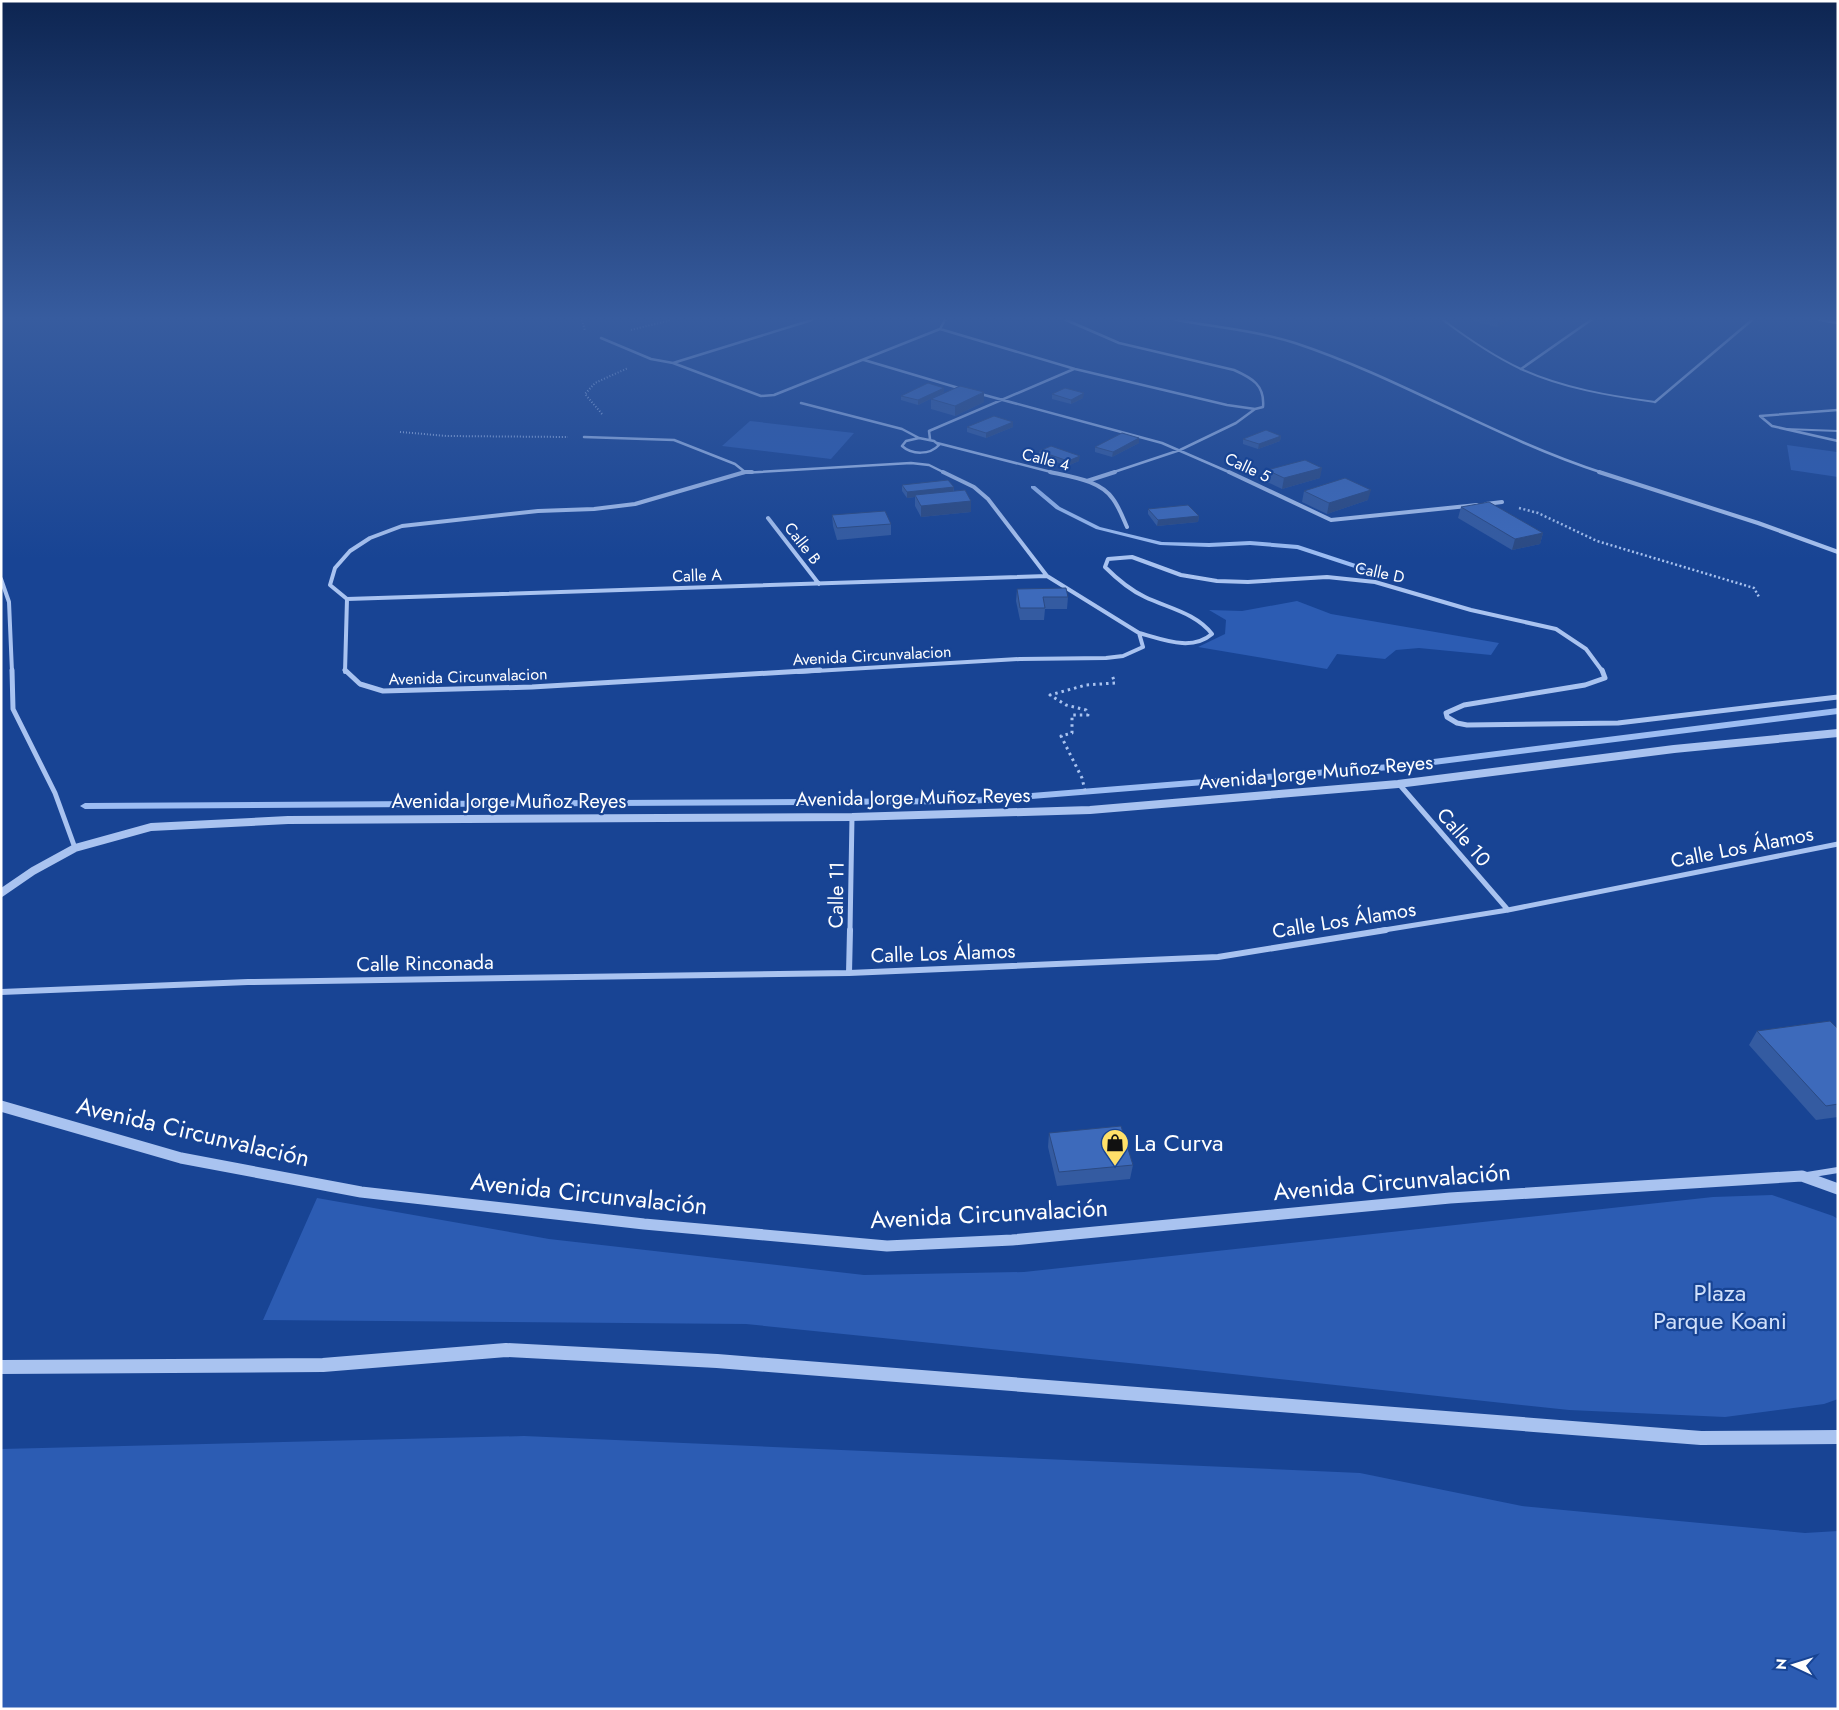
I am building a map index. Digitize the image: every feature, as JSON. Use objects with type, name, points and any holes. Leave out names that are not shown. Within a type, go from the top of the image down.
[{"type":"street","points":[[937,443],[939,445],[936,449],[927,452],[915,452],[904,449],[902,446],[906,441],[919,438],[930,439],[929,431],[1000,400]]},
{"type":"street","name":"Calle 5","points":[[1000,400],[1162,443],[1331,520],[1502,502]]},
{"type":"street","points":[[1205,400],[1255,409]]},
{"type":"street","points":[[1087,481],[1180,450],[1236,423],[1255,409],[1262,407],[1264,400]]},
{"type":"street","points":[[1431,400],[1521,441],[1594,470],[1758,523],[1838,552]]},
{"type":"street","points":[[801,402],[902,429],[919,438]]},
{"type":"street","points":[[1838,410],[1760,416],[1767,424],[1838,441]]},
{"type":"street","points":[[584,437],[674,440],[735,464],[745,472]]},
{"type":"street","name":"Calle 4","points":[[930,439],[937,443],[1087,481],[1111,494],[1127,527]]},
{"type":"street","points":[[911,464],[915,452]]},
{"type":"street","points":[[347,599],[330,585],[336,568],[350,551],[370,538],[402,526],[538,511],[594,509],[635,504],[745,472],[911,464],[929,465],[974,487],[988,499],[1047,576]]},
{"type":"street","name":"Calle B","points":[[768,518],[819,584]]},
{"type":"street","name":"Calle D","points":[[1047,576],[1139,633],[1179,643],[1194,643],[1205,640],[1212,634],[1208,628],[1198,621],[1127,586],[1105,567],[1108,559],[1118,556],[1134,556],[1170,571],[1194,578],[1220,581],[1254,582],[1330,577],[1366,580],[1469,609],[1556,629],[1578,642],[1595,656],[1602,668],[1605,678],[1586,685],[1464,705],[1446,713],[1447,717],[1457,723],[1467,725],[1618,723],[1838,697]]},
{"type":"street","name":"Calle A","points":[[347,599],[1047,576]]},
{"type":"street","points":[[1,579],[9,602],[13,709],[55,794],[75,848]]},
{"type":"street","name":"Avenida Circunvalacion","points":[[347,599],[345,672],[360,684],[383,691],[532,687],[1020,659],[1106,658],[1123,656],[1143,647],[1139,633]]},
{"type":"street","name":"Avenida Jorge Muñoz Reyes","points":[[1,893],[33,870],[75,848],[151,827],[278,820],[852,817],[1090,810],[1398,784],[1674,749],[1838,733]]},
{"type":"street","name":"Calle 10","points":[[1398,784],[1508,910]]},
{"type":"street","name":"Calle 11","points":[[849,973],[852,817]]},
{"type":"street","name":"Calle Los Álamos","points":[[849,973],[1218,957],[1508,910],[1838,844]]},
{"type":"street","name":"Calle Rinconada","points":[[1,992],[248,982],[849,973]]},
{"type":"street","name":"Avenida Circunvalación","points":[[1,1106],[181,1158],[362,1192],[644,1224],[888,1246],[1012,1240],[1450,1198],[1802,1176],[1838,1189]]},
{"type":"street","points":[[1802,1176],[1838,1170]]},
{"type":"street","points":[[1,1367],[323,1365],[506,1350],[717,1361],[1094,1389],[1692,1438],[1838,1437]]},
{"type":"lane","points":[[1640,400],[1655,402]]},
{"type":"lane","points":[[1782,428],[1838,431]]},
{"type":"path","points":[[590,400],[602,414]]},
{"type":"path","points":[[400,432],[456,436],[584,437]]},
{"type":"path","points":[[1502,502],[1538,514],[1597,541],[1754,588],[1759,596]]},
{"type":"path","points":[[1086,794],[1082,778],[1061,736],[1072,734],[1072,714],[1088,715],[1086,710],[1066,705],[1050,695],[1086,685],[1115,683],[1106,658]]},
{"type":"green space","points":[[750,421],[854,433],[831,459],[722,446]]},
{"type":"green space","points":[[1787,445],[1837,452],[1838,477],[1791,470]]},
{"type":"green space","points":[[1297,601],[1331,614],[1499,643],[1491,655],[1419,648],[1396,650],[1385,659],[1337,654],[1327,669],[1198,647],[1225,634],[1226,620],[1209,610],[1242,611]]},
{"type":"green space","name":"Plaza Parque Koani","points":[[1772,1195],[1838,1219],[1838,1399],[1824,1404],[1725,1417],[1569,1410],[746,1324],[263,1320],[317,1198],[549,1239],[864,1275],[1024,1272],[1713,1197]]},
{"type":"green space","points":[[524,1436],[1360,1473],[1522,1506],[1805,1533],[1838,1531],[1838,1709],[1,1709],[1,1449]]},
{"type":"building","points":[[934,400],[968,400],[955,406]]},
{"type":"building","points":[[994,416],[1013,422],[986,433],[967,427]]},
{"type":"building","points":[[1266,430],[1281,436],[1259,444],[1243,439]]},
{"type":"building","points":[[1122,433],[1139,438],[1113,452],[1095,447]]},
{"type":"building","points":[[1051,446],[1080,456],[1068,461],[1039,451]]},
{"type":"building","points":[[1305,460],[1322,468],[1284,478],[1267,470]]},
{"type":"building","points":[[1345,478],[1371,490],[1329,503],[1304,491]]},
{"type":"building","points":[[948,480],[954,487],[907,492],[902,485]]},
{"type":"building","points":[[965,490],[971,501],[921,506],[915,495]]},
{"type":"building","points":[[1489,502],[1543,533],[1515,539],[1461,507]]},
{"type":"building","points":[[1188,505],[1199,516],[1158,520],[1148,509]]},
{"type":"building","points":[[885,511],[891,524],[837,528],[832,515]]},
{"type":"building","points":[[1066,588],[1068,597],[1043,597],[1045,608],[1020,608],[1017,589]]},
{"type":"building","points":[[1830,1021],[1838,1029],[1838,1104],[1826,1106],[1757,1031]]},
{"type":"building","points":[[1121,1126],[1133,1165],[1059,1172],[1049,1133]]},
{"type":"waterway","points":[[1033,487],[1058,508],[1098,528],[1162,544],[1209,545],[1250,543],[1298,547],[1382,574]]},
{"type":"waterway","points":[[85,806],[971,801],[1402,766],[1838,711]]},
{"type":"place","name":"La Curva","points":[[1115,1167]]}]
